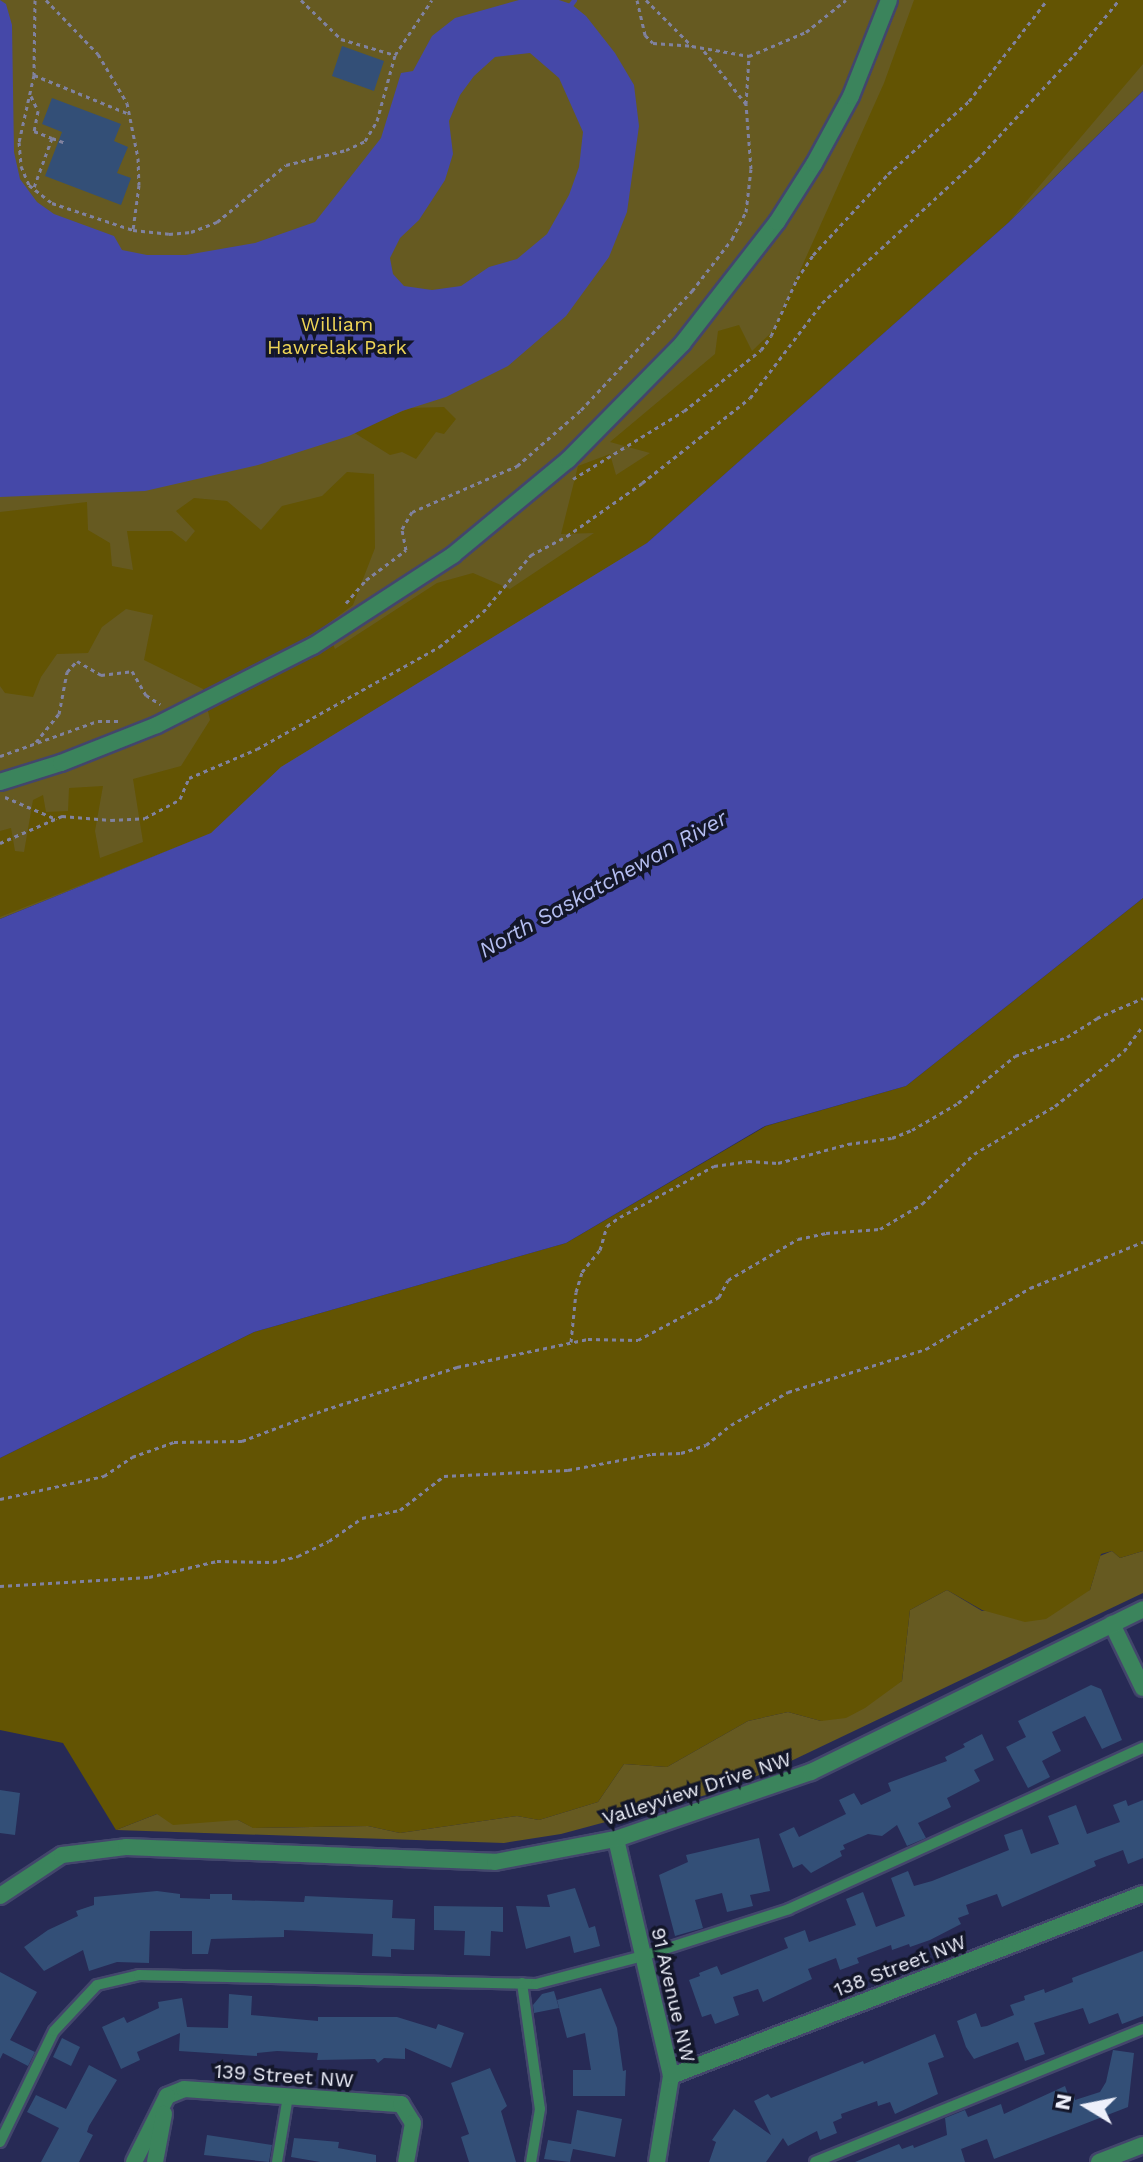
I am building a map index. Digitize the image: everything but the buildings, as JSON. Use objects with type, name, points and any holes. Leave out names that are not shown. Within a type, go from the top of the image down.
[{"type":"street","points":[[3,789],[169,720],[313,646],[461,549],[568,460],[674,354],[777,222],[814,164],[851,96],[889,0]]},
{"type":"street","name":"Valleyview Drive NW","points":[[0,1896],[62,1855],[126,1847],[495,1862],[616,1839],[811,1772],[1143,1609]]},
{"type":"street","points":[[1112,1624],[1143,1688]]},
{"type":"street","name":"91 Avenue NW","points":[[616,1839],[671,2076],[657,2162]]},
{"type":"street","name":"138 Street NW","points":[[671,2076],[1143,1894]]},
{"type":"street","name":"139 Street NW","points":[[167,2096],[184,2089],[401,2104],[413,2123],[406,2162]]},
{"type":"street","points":[[134,2162],[167,2096]]},
{"type":"street","points":[[155,2162],[167,2096]]},
{"type":"street","points":[[1099,2162],[1143,2145]]},
{"type":"lane","points":[[0,2142],[54,2031],[97,1985],[139,1975],[536,1984],[643,1956],[789,1909],[1143,1748]]},
{"type":"lane","points":[[522,1983],[540,2109],[531,2162]]},
{"type":"lane","points":[[815,2162],[1143,2029]]},
{"type":"lane","points":[[277,2162],[288,2096]]},
{"type":"path","points":[[35,0],[34,75],[31,96],[25,107],[19,154],[24,175],[33,190],[52,203],[133,230],[169,234],[205,228],[231,213],[286,165],[365,141],[377,121],[395,55],[432,0]]},
{"type":"path","points":[[46,0],[98,54],[116,80],[130,114],[139,185],[133,230]]},
{"type":"path","points":[[301,0],[341,39],[395,55]]},
{"type":"path","points":[[637,0],[649,41],[666,47],[692,46]]},
{"type":"path","points":[[646,0],[692,46],[704,51],[749,56],[806,32],[846,0]]},
{"type":"path","points":[[0,843],[56,819],[145,818],[180,799],[189,778],[257,749],[326,713],[439,647],[483,612],[531,555],[567,536],[642,483],[750,398],[822,303],[977,160],[1074,55],[1119,0]]},
{"type":"path","points":[[704,51],[746,104]]},
{"type":"path","points":[[342,609],[366,580],[406,550],[402,529],[412,512],[506,474],[525,460],[618,373],[692,291],[732,239],[746,212],[751,169],[746,104],[749,56]]},
{"type":"path","points":[[34,75],[130,114]]},
{"type":"path","points":[[31,96],[38,111],[34,131],[66,143]]},
{"type":"path","points":[[33,190],[52,138]]},
{"type":"path","points":[[34,744],[59,714],[67,672],[77,661],[101,675],[132,671],[146,695],[168,705],[157,710]]},
{"type":"path","points":[[0,756],[98,721],[125,722]]},
{"type":"path","points":[[3,789],[56,819]]},
{"type":"path","points":[[571,1342],[576,1292],[582,1272],[600,1250],[607,1226],[620,1217],[714,1166],[748,1161],[778,1163],[848,1144],[892,1138],[912,1130],[958,1103],[1027,1049],[1067,1037],[1097,1018],[1143,998]]},
{"type":"path","points":[[0,1499],[104,1476],[132,1457],[174,1442],[242,1441],[324,1410],[457,1367],[571,1342],[638,1340],[719,1297],[728,1280],[798,1239],[826,1233],[880,1229],[922,1204],[974,1154],[1055,1106],[1124,1051],[1143,1026]]},
{"type":"path","points":[[0,1586],[149,1577],[217,1561],[273,1562],[298,1556],[362,1518],[400,1510],[444,1476],[462,1472],[568,1470],[628,1457],[681,1453],[706,1445],[731,1425],[788,1392],[926,1349],[1030,1288],[1143,1242]]},
{"type":"green space","name":"William Hawrelak Park","points":[[0,0],[1143,0],[1143,91],[1008,223],[647,543],[212,833],[0,919]]},
{"type":"green space","points":[[1112,1551],[1120,1558],[1143,1551],[1143,1593],[770,1771],[706,1795],[561,1834],[504,1843],[116,1830],[157,1814],[238,1820],[254,1828],[368,1826],[400,1833],[517,1816],[539,1820],[598,1802],[624,1764],[667,1767],[748,1721],[788,1712],[821,1721],[902,1681],[910,1610],[947,1590],[982,1611],[1090,1590],[1100,1556]]},
{"type":"shaded area","points":[[914,0],[1143,0],[1143,64],[1008,223],[647,543],[281,767],[212,833],[0,917],[0,831],[11,828],[15,851],[24,852],[33,800],[43,795],[46,812],[68,811],[69,788],[103,786],[95,831],[100,858],[143,842],[133,779],[181,766],[210,720],[203,689],[144,660],[153,615],[126,609],[102,627],[88,653],[57,654],[41,677],[33,697],[5,693],[0,686],[0,512],[87,502],[88,530],[110,543],[112,566],[133,570],[127,531],[172,531],[186,542],[195,531],[176,511],[194,498],[227,501],[261,530],[282,506],[322,496],[347,472],[374,474],[375,548],[353,605],[325,626],[335,649],[437,583],[473,573],[510,589],[594,533],[561,534],[578,466],[610,454],[616,475],[650,453],[610,442],[715,354],[718,331],[739,325],[752,351],[773,331],[884,83]]},
{"type":"shaded area","points":[[444,407],[456,419],[444,434],[436,432],[416,459],[402,452],[390,455],[353,432],[410,408]]},
{"type":"shaded area","points":[[1143,898],[1143,1551],[1120,1558],[1112,1551],[1101,1554],[1090,1590],[1046,1619],[1025,1622],[982,1610],[947,1590],[910,1610],[902,1681],[865,1708],[846,1718],[821,1721],[788,1712],[748,1721],[667,1767],[624,1764],[598,1802],[539,1820],[517,1816],[400,1833],[368,1826],[253,1828],[238,1820],[173,1825],[157,1814],[116,1830],[63,1743],[0,1730],[0,1458],[254,1332],[566,1243],[766,1126],[906,1086]]},
{"type":"water","points":[[0,0],[6,4],[12,25],[14,152],[20,179],[37,202],[54,214],[114,236],[122,250],[147,255],[186,255],[255,243],[315,222],[381,138],[401,73],[413,71],[432,36],[455,18],[519,0],[559,0],[571,4],[586,16],[615,53],[634,85],[639,126],[627,212],[609,257],[566,316],[508,366],[446,397],[402,411],[349,436],[258,465],[145,491],[0,497]],"holes":[[[530,53],[559,78],[583,132],[579,167],[569,195],[547,234],[517,259],[489,267],[461,286],[432,290],[404,286],[393,274],[390,258],[400,238],[419,220],[445,180],[453,154],[449,121],[460,95],[474,76],[495,57]]]},
{"type":"water","name":"North Saskatchewan River","points":[[1143,91],[1143,898],[906,1086],[765,1126],[566,1243],[254,1332],[0,1458],[0,919],[211,833],[281,767],[647,543],[1008,223]]},
{"type":"waterway","points":[[571,4],[574,0]]}]
